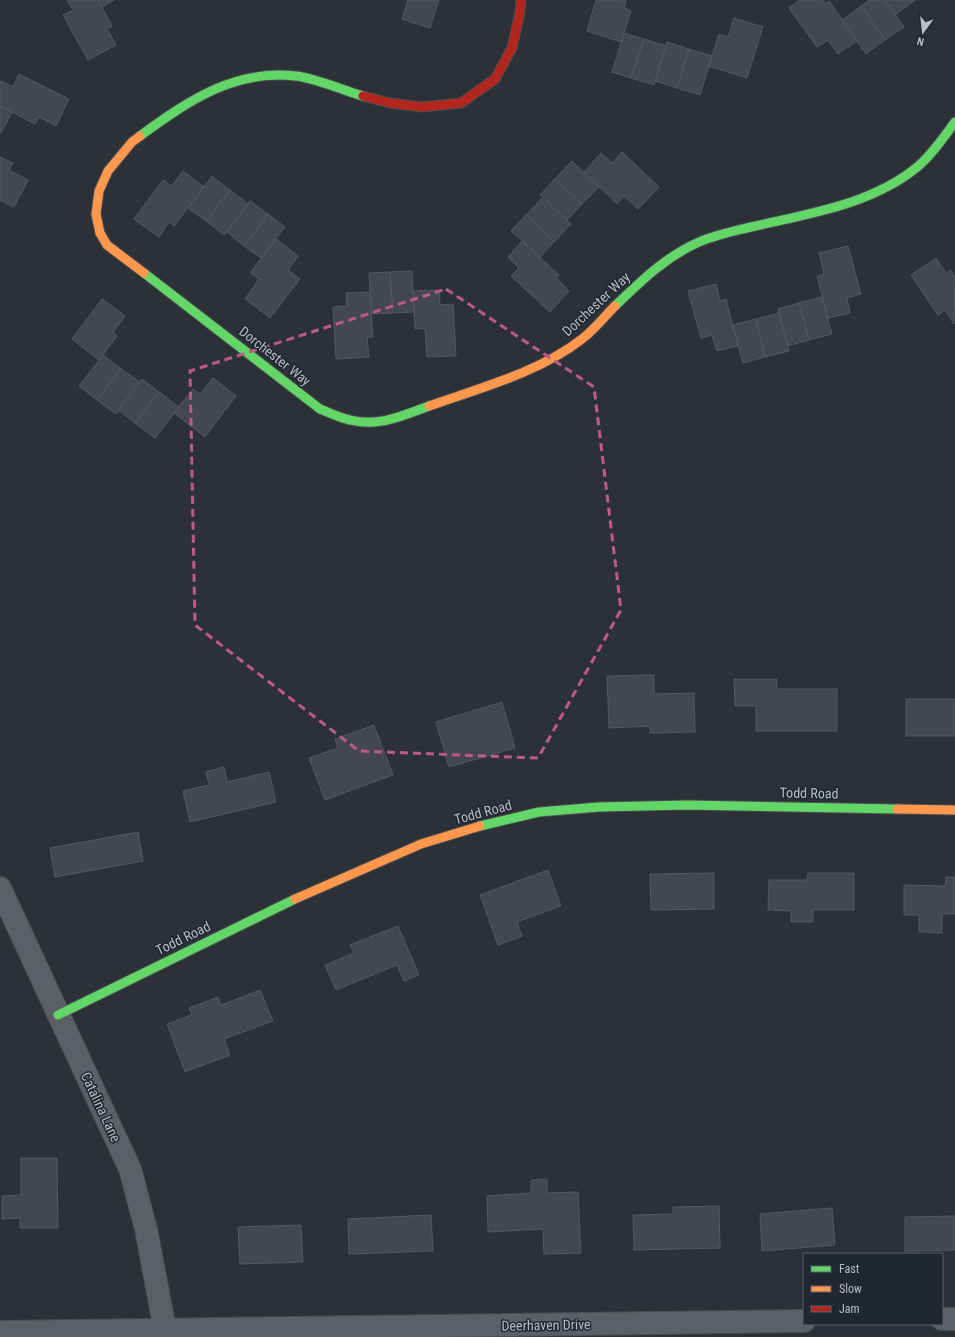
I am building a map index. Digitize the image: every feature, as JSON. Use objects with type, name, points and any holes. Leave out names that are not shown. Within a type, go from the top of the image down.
[{"type":"street","name":"Dorchester Way","points":[[521,0],[520,12],[512,48],[495,79],[461,104],[422,107],[390,103],[362,96],[322,82],[297,76],[259,76],[238,80],[215,88],[166,118],[132,142],[108,171],[99,191],[96,214],[100,233],[107,245],[320,409],[349,420],[373,423],[397,418],[535,368],[559,355],[582,339],[598,325],[613,308],[652,271],[677,253],[699,242],[722,234],[839,206],[883,189],[916,168],[938,145],[955,122]]},
{"type":"street","name":"Todd Road","points":[[58,1015],[282,905],[421,844],[478,826],[539,812],[599,807],[688,805],[955,810]]},
{"type":"street","name":"Catalina Lane","points":[[0,888],[130,1169],[146,1229],[165,1333]]},
{"type":"street","points":[[943,1320],[955,1319]]},
{"type":"street","name":"Deerhaven Drive","points":[[0,1332],[165,1333],[803,1321]]},
{"type":"highlighted area","points":[[446,289],[594,387],[621,610],[538,758],[359,751],[195,625],[190,371]]},
{"type":"building","points":[[67,0],[98,0],[112,26],[107,29],[116,45],[88,60],[63,15],[73,10]]},
{"type":"building","points":[[98,0],[114,0],[102,7]]},
{"type":"building","points":[[408,0],[439,0],[430,28],[402,19]]},
{"type":"building","points":[[596,0],[626,0],[624,8],[631,11],[621,42],[587,31]]},
{"type":"building","points":[[800,0],[822,0],[825,4],[829,1],[857,41],[838,54],[828,40],[817,47],[789,8]]},
{"type":"building","points":[[870,0],[885,0],[904,27],[885,40],[861,6]]},
{"type":"building","points":[[885,0],[915,0],[895,15]]},
{"type":"building","points":[[861,6],[885,40],[866,54],[842,20]]},
{"type":"building","points":[[734,18],[763,27],[747,78],[709,66],[719,34],[728,37]]},
{"type":"building","points":[[624,33],[644,39],[631,78],[612,72]]},
{"type":"building","points":[[644,39],[666,46],[654,85],[631,78]]},
{"type":"building","points":[[667,42],[689,49],[677,88],[655,81]]},
{"type":"building","points":[[689,49],[712,56],[700,95],[677,88]]},
{"type":"building","points":[[19,74],[69,99],[56,126],[39,117],[35,124],[0,106],[1,81],[13,87]]},
{"type":"building","points":[[0,106],[12,112],[1,133],[0,132]]},
{"type":"building","points":[[622,152],[659,187],[638,209],[624,196],[617,204],[584,172],[601,153],[612,163]]},
{"type":"building","points":[[0,157],[13,163],[9,170],[28,180],[14,207],[0,200]]},
{"type":"building","points":[[572,161],[599,187],[582,204],[555,179]]},
{"type":"building","points":[[183,171],[204,187],[174,226],[169,222],[159,237],[134,219],[163,180],[172,186]]},
{"type":"building","points":[[212,176],[230,190],[206,221],[188,208]]},
{"type":"building","points":[[555,179],[582,204],[567,220],[540,195]]},
{"type":"building","points":[[230,190],[248,204],[224,235],[206,221]]},
{"type":"building","points":[[543,197],[571,224],[554,242],[526,215]]},
{"type":"building","points":[[250,201],[268,214],[244,246],[227,232]]},
{"type":"building","points":[[268,214],[285,227],[261,258],[244,246]]},
{"type":"building","points":[[526,215],[554,242],[540,257],[511,231]]},
{"type":"building","points":[[276,239],[298,256],[288,270],[300,279],[270,318],[245,299],[259,279],[250,273]]},
{"type":"building","points":[[522,241],[559,275],[556,278],[569,291],[550,312],[511,276],[519,268],[508,257]]},
{"type":"building","points":[[848,246],[861,294],[847,298],[850,313],[828,318],[817,276],[824,274],[819,253]]},
{"type":"building","points":[[936,258],[946,273],[951,270],[955,277],[954,324],[945,310],[938,315],[911,275]]},
{"type":"building","points":[[412,271],[414,312],[393,313],[390,272]]},
{"type":"building","points":[[390,272],[393,313],[371,314],[369,273]]},
{"type":"building","points":[[716,284],[720,301],[726,299],[738,346],[717,351],[712,335],[701,338],[688,291]]},
{"type":"building","points":[[439,290],[440,305],[453,304],[456,356],[427,357],[425,329],[415,329],[413,291]]},
{"type":"building","points":[[370,292],[373,337],[367,337],[369,357],[336,359],[333,307],[347,306],[346,293]]},
{"type":"building","points":[[822,297],[832,334],[809,340],[799,303]]},
{"type":"building","points":[[102,299],[125,316],[113,332],[117,336],[99,360],[72,339]]},
{"type":"building","points":[[799,303],[809,340],[787,346],[778,309]]},
{"type":"building","points":[[779,313],[789,351],[765,357],[756,319]]},
{"type":"building","points":[[756,319],[765,357],[743,363],[733,325]]},
{"type":"building","points":[[103,355],[121,369],[97,400],[79,386]]},
{"type":"building","points":[[121,369],[140,382],[116,414],[97,400]]},
{"type":"building","points":[[213,378],[236,396],[205,437],[174,413],[193,389],[200,394]]},
{"type":"building","points":[[142,379],[159,392],[135,423],[118,410]]},
{"type":"building","points":[[159,392],[179,407],[155,438],[135,423]]},
{"type":"building","points":[[654,675],[654,694],[694,693],[695,732],[650,733],[650,726],[609,728],[607,676]]},
{"type":"building","points":[[734,679],[777,679],[776,689],[837,689],[837,731],[756,731],[756,706],[735,706]]},
{"type":"building","points":[[906,699],[955,699],[955,736],[906,736]]},
{"type":"building","points":[[502,702],[515,748],[449,767],[436,722]]},
{"type":"building","points":[[374,725],[393,775],[325,800],[309,758],[338,748],[335,739]]},
{"type":"building","points":[[224,767],[227,782],[269,772],[276,802],[190,822],[183,791],[209,785],[206,772]]},
{"type":"building","points":[[138,832],[143,861],[55,877],[50,848]]},
{"type":"building","points":[[548,870],[561,906],[517,922],[522,936],[498,945],[480,895]]},
{"type":"building","points":[[714,873],[714,909],[651,910],[650,874]]},
{"type":"building","points":[[808,873],[854,873],[854,910],[813,910],[813,922],[791,922],[791,911],[768,910],[769,880],[807,880]]},
{"type":"building","points":[[946,877],[955,877],[955,914],[942,914],[942,933],[919,932],[919,915],[904,915],[904,885],[945,886]]},
{"type":"building","points":[[398,926],[419,975],[404,981],[397,965],[336,990],[325,965],[354,953],[350,945]]},
{"type":"building","points":[[260,990],[273,1021],[224,1039],[230,1055],[185,1072],[167,1024],[192,1015],[189,1008],[218,997],[221,1005]]},
{"type":"building","points":[[21,1158],[57,1158],[58,1228],[20,1228],[20,1218],[2,1219],[2,1196],[21,1195]]},
{"type":"building","points":[[547,1179],[547,1193],[578,1192],[581,1253],[544,1254],[543,1229],[488,1232],[487,1196],[531,1193],[531,1180]]},
{"type":"building","points":[[719,1206],[720,1248],[634,1250],[633,1215],[673,1214],[673,1207]]},
{"type":"building","points":[[832,1208],[835,1245],[762,1251],[760,1214]]},
{"type":"building","points":[[431,1215],[433,1251],[349,1254],[348,1219]]},
{"type":"building","points":[[955,1216],[955,1250],[905,1251],[905,1217]]},
{"type":"building","points":[[301,1225],[303,1262],[240,1264],[238,1227]]},
{"type":"traffic: fast","points":[[140,136],[176,111],[213,90],[252,78],[273,75],[305,77],[363,96]]},
{"type":"traffic: fast","points":[[615,306],[664,262],[699,242],[711,237],[816,212],[858,200],[898,181],[927,158],[955,122]]},
{"type":"traffic: fast","points":[[144,273],[320,409],[346,419],[371,422],[390,419],[429,406]]},
{"type":"traffic: fast","points":[[480,826],[539,812],[599,807],[688,805],[897,809]]},
{"type":"traffic: fast","points":[[58,1015],[295,899]]},
{"type":"traffic: slow","points":[[140,136],[132,142],[108,171],[99,191],[96,214],[100,233],[107,245],[144,273]]},
{"type":"traffic: slow","points":[[429,406],[489,386],[548,361],[582,339],[615,306]]},
{"type":"traffic: slow","points":[[897,809],[955,810]]},
{"type":"traffic: slow","points":[[295,899],[421,844],[480,826]]},
{"type":"traffic: jam","points":[[363,96],[390,103],[422,107],[461,103],[495,79],[512,48],[520,12],[521,0]]}]
